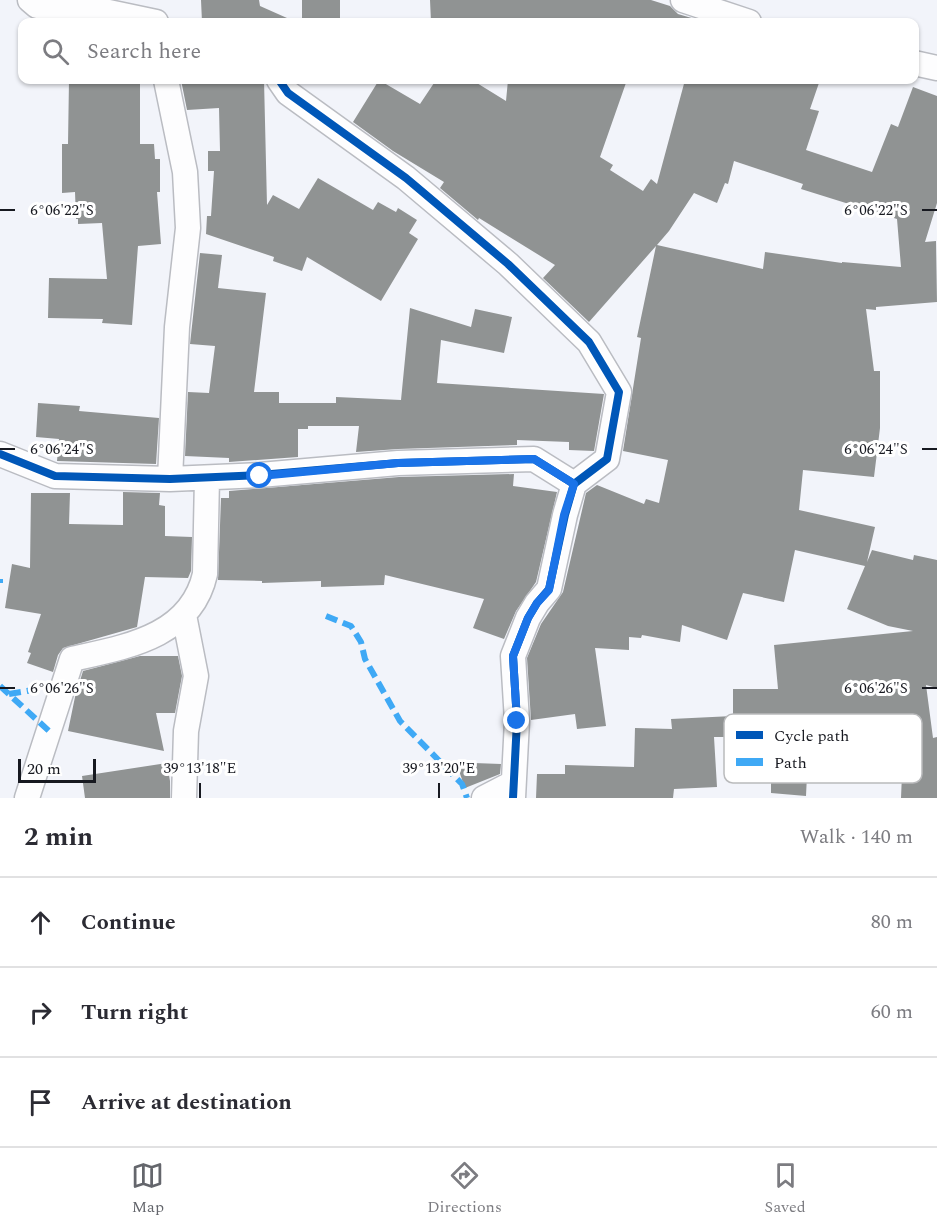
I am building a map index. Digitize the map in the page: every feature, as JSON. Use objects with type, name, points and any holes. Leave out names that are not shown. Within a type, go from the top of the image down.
[{"type":"street","points":[[30,0],[37,6],[113,17]]},
{"type":"street","points":[[683,0],[737,18]]},
{"type":"street","points":[[919,64],[937,68]]},
{"type":"street","points":[[167,84],[185,172],[188,228],[177,327],[171,479]]},
{"type":"street","points":[[282,84],[288,93],[406,178],[508,264],[589,342],[619,392],[607,459],[574,484],[564,515],[549,590],[537,603],[528,618],[513,656],[517,721],[513,791],[484,798]]},
{"type":"street","points":[[0,454],[55,476],[171,479],[260,476],[398,463],[534,459],[574,484]]},
{"type":"street","points":[[27,798],[72,659],[134,645],[161,632],[184,615],[202,590],[205,574],[207,478]]},
{"type":"street","points":[[184,615],[196,676],[186,730],[184,798]]},
{"type":"building","points":[[201,0],[259,0],[260,6],[287,18],[202,18]]},
{"type":"building","points":[[302,0],[340,0],[340,18],[302,18]]},
{"type":"building","points":[[430,0],[651,0],[670,6],[678,14],[692,18],[431,18]]},
{"type":"building","points":[[69,84],[140,84],[140,144],[154,144],[155,159],[160,159],[160,192],[157,192],[161,244],[138,246],[132,325],[102,323],[103,319],[48,318],[49,278],[107,279],[102,223],[78,224],[75,192],[62,193],[62,144],[68,144]]},
{"type":"building","points":[[182,84],[264,84],[267,205],[273,195],[299,209],[318,178],[373,210],[378,202],[396,212],[398,208],[417,220],[409,233],[418,239],[381,301],[307,257],[302,271],[273,261],[274,257],[206,234],[207,216],[211,216],[214,171],[208,171],[208,151],[220,151],[219,108],[187,110]]},
{"type":"building","points":[[377,84],[386,84],[420,104],[433,84],[478,84],[506,101],[508,84],[626,84],[600,157],[613,165],[610,170],[643,191],[651,179],[657,184],[684,84],[819,84],[810,109],[819,111],[806,150],[872,172],[891,124],[898,127],[913,87],[937,96],[937,203],[925,242],[936,241],[937,302],[876,307],[876,310],[866,309],[874,371],[880,371],[880,428],[874,477],[803,470],[799,510],[875,527],[867,562],[872,550],[913,560],[914,555],[937,560],[937,688],[926,685],[933,738],[937,737],[937,798],[901,798],[902,783],[922,783],[922,714],[733,714],[733,689],[778,689],[774,645],[913,631],[888,626],[847,609],[865,566],[795,550],[784,602],[743,593],[727,640],[682,625],[680,642],[642,635],[641,638],[629,637],[629,650],[595,648],[606,726],[577,729],[575,714],[531,720],[527,658],[541,624],[563,592],[586,493],[597,485],[644,504],[646,499],[659,503],[668,460],[623,451],[641,338],[637,337],[656,246],[589,322],[543,278],[555,265],[479,218],[478,220],[440,188],[444,182],[393,151],[353,122]],"holes":[[[734,161],[803,184],[801,189],[897,219],[901,267],[842,263],[765,252],[763,269],[657,245],[694,193],[717,203],[725,183],[728,184]]]},
{"type":"building","points":[[200,253],[222,255],[218,288],[266,293],[254,392],[279,392],[279,403],[336,403],[336,397],[401,400],[410,308],[471,327],[475,309],[512,317],[504,353],[441,340],[437,383],[604,394],[594,451],[569,450],[569,442],[517,440],[517,445],[356,452],[359,426],[308,426],[308,429],[298,429],[298,457],[229,462],[229,458],[185,456],[188,392],[209,393],[215,346],[190,344]]},
{"type":"building","points":[[38,403],[80,406],[79,411],[159,418],[156,464],[57,461],[59,439],[36,437]]},
{"type":"building","points":[[514,474],[513,486],[557,492],[536,582],[516,611],[504,639],[473,628],[484,599],[385,575],[384,585],[321,587],[321,581],[262,583],[262,581],[218,580],[221,498],[229,498],[229,491],[399,477]]},
{"type":"building","points":[[123,492],[160,493],[159,505],[165,506],[165,536],[192,537],[191,571],[188,578],[145,577],[137,627],[63,648],[58,655],[53,672],[27,663],[31,653],[28,652],[41,614],[5,608],[12,564],[30,568],[31,493],[70,493],[69,524],[123,525]]},
{"type":"building","points":[[140,656],[178,656],[182,676],[175,713],[156,713],[164,751],[68,731],[83,671]]},
{"type":"building","points":[[724,716],[724,737],[714,737],[717,787],[674,789],[673,798],[536,798],[537,774],[565,774],[565,765],[634,767],[635,728],[672,729],[671,719]]},
{"type":"building","points":[[167,763],[170,798],[85,798],[82,776]]},
{"type":"building","points":[[474,763],[501,764],[500,774],[465,788],[458,768]]},
{"type":"building","points":[[771,783],[807,783],[806,796],[771,793]]},
{"type":"marked path","points":[[326,616],[351,626],[361,642],[365,659],[400,721],[462,784],[467,798]]},
{"type":"marked path","points":[[9,694],[63,685]]},
{"type":"marked path","points":[[0,686],[49,731]]},
{"type":"cycle path","points":[[282,84],[288,93],[406,178],[508,264],[589,342],[619,392],[607,459],[574,484],[549,589],[528,618],[513,656],[517,721],[513,798]]},
{"type":"cycle path","points":[[0,454],[55,476],[170,479],[260,475],[398,463],[534,459],[574,484]]},
{"type":"route","points":[[260,476],[398,463],[534,459],[574,484],[564,515],[549,590],[537,603],[528,618],[513,656],[517,721]]}]
